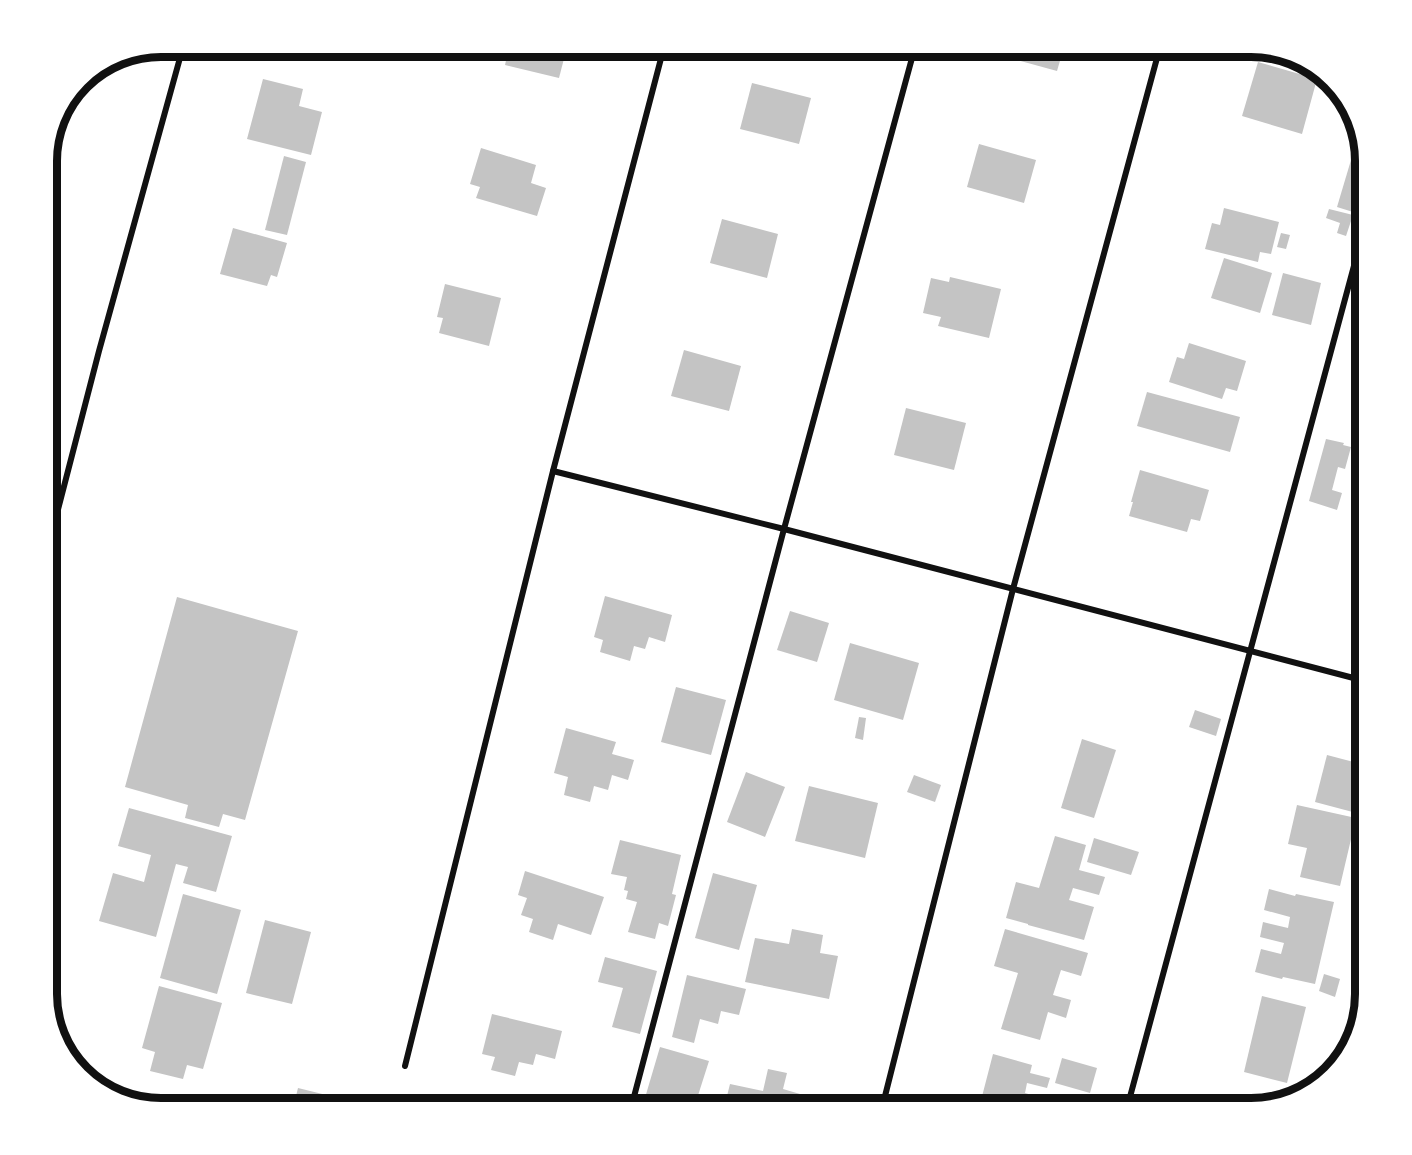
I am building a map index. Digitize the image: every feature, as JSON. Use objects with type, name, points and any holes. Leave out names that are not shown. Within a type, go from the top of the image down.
[{"type":"street","points":[[57,513],[180,57]]},
{"type":"street","points":[[405,1066],[553,471],[661,57]]},
{"type":"street","points":[[634,1098],[912,57]]},
{"type":"street","points":[[885,1098],[1013,589],[1157,57]]},
{"type":"street","points":[[1130,1098],[1355,262]]},
{"type":"street","points":[[553,471],[1355,678]]},
{"type":"building","points":[[507,57],[564,57],[559,78],[505,65]]},
{"type":"building","points":[[1006,57],[1061,57],[1057,71]]},
{"type":"building","points":[[1258,62],[1317,81],[1302,134],[1242,116]]},
{"type":"building","points":[[263,79],[303,89],[299,106],[322,112],[311,155],[247,139]]},
{"type":"building","points":[[752,83],[811,98],[799,144],[740,129]]},
{"type":"building","points":[[979,144],[1036,160],[1024,203],[967,187]]},
{"type":"building","points":[[481,148],[536,165],[531,183],[546,188],[537,216],[476,198],[480,187],[470,184]]},
{"type":"building","points":[[284,156],[306,162],[287,235],[265,230]]},
{"type":"building","points":[[1351,160],[1355,161],[1353,212],[1337,207]]},
{"type":"building","points":[[1224,208],[1279,222],[1271,254],[1260,252],[1258,262],[1205,249],[1212,223],[1220,225]]},
{"type":"building","points":[[1329,209],[1353,215],[1346,236],[1337,233],[1340,223],[1326,218]]},
{"type":"building","points":[[722,219],[778,234],[767,278],[710,263]]},
{"type":"building","points":[[233,228],[287,243],[277,277],[271,275],[267,286],[220,274]]},
{"type":"building","points":[[1281,233],[1290,235],[1286,249],[1277,247]]},
{"type":"building","points":[[1224,258],[1272,273],[1260,313],[1211,298]]},
{"type":"building","points":[[1283,273],[1321,283],[1311,325],[1272,315]]},
{"type":"building","points":[[950,277],[1001,289],[989,338],[938,326],[941,317],[923,313],[931,278],[949,282]]},
{"type":"building","points":[[445,284],[501,298],[489,346],[439,333],[443,318],[437,317]]},
{"type":"building","points":[[1189,343],[1246,361],[1237,391],[1226,388],[1222,399],[1169,382],[1177,357],[1184,359]]},
{"type":"building","points":[[684,350],[741,366],[729,411],[671,396]]},
{"type":"building","points":[[1147,392],[1240,417],[1230,452],[1137,426]]},
{"type":"building","points":[[906,408],[966,423],[954,470],[894,455]]},
{"type":"building","points":[[1326,439],[1351,447],[1345,469],[1338,467],[1332,490],[1342,493],[1337,510],[1309,501]]},
{"type":"building","points":[[1140,470],[1209,490],[1200,521],[1191,519],[1187,532],[1129,516]]},
{"type":"building","points":[[605,596],[672,615],[665,642],[649,637],[645,649],[634,646],[630,661],[600,652],[603,640],[594,637]]},
{"type":"building","points":[[177,597],[298,631],[245,820],[223,814],[219,827],[185,818],[188,805],[125,787]]},
{"type":"building","points":[[790,611],[829,623],[817,662],[777,650]]},
{"type":"building","points":[[850,643],[919,663],[903,720],[834,700]]},
{"type":"building","points":[[676,687],[726,700],[711,755],[661,742]]},
{"type":"building","points":[[1195,710],[1221,719],[1216,736],[1189,727]]},
{"type":"building","points":[[859,717],[866,718],[863,740],[855,738]]},
{"type":"building","points":[[566,728],[616,742],[612,754],[634,760],[628,780],[612,775],[608,790],[594,786],[590,802],[564,795],[568,777],[554,773]]},
{"type":"building","points":[[1082,739],[1116,750],[1094,818],[1061,808]]},
{"type":"building","points":[[1327,755],[1355,762],[1355,813],[1315,802]]},
{"type":"building","points":[[746,772],[785,787],[765,837],[727,822]]},
{"type":"building","points":[[914,775],[941,785],[935,802],[907,792]]},
{"type":"building","points":[[809,786],[878,803],[865,858],[795,841]]},
{"type":"building","points":[[1297,805],[1355,818],[1340,886],[1300,877],[1307,848],[1288,844]]},
{"type":"building","points":[[129,808],[232,836],[216,892],[183,883],[188,867],[176,864],[156,937],[99,921],[113,873],[144,882],[151,855],[118,846]]},
{"type":"building","points":[[1055,836],[1086,845],[1079,870],[1105,877],[1099,895],[1073,888],[1069,900],[1094,907],[1084,940],[1006,918],[1016,882],[1039,888]]},
{"type":"building","points":[[1094,838],[1139,852],[1131,875],[1087,862]]},
{"type":"building","points":[[620,840],[681,855],[672,894],[676,895],[668,926],[659,923],[655,939],[628,932],[637,902],[626,899],[628,891],[624,890],[627,877],[611,874]]},
{"type":"building","points":[[525,871],[604,897],[591,935],[558,924],[553,940],[529,932],[533,919],[521,915],[527,898],[518,895]]},
{"type":"building","points":[[713,873],[757,885],[739,950],[695,938]]},
{"type":"building","points":[[1269,889],[1334,902],[1315,984],[1255,972],[1261,949],[1281,954],[1284,943],[1260,937],[1263,922],[1288,928],[1290,917],[1264,910]]},
{"type":"building","points":[[183,894],[241,910],[217,994],[160,978]]},
{"type":"building","points":[[265,920],[311,932],[292,1004],[246,993]]},
{"type":"building","points":[[792,929],[823,935],[820,953],[838,956],[829,999],[745,982],[755,938],[789,944]]},
{"type":"building","points":[[1005,929],[1088,953],[1081,976],[1061,970],[1053,995],[1071,1000],[1066,1018],[1048,1012],[1040,1040],[1001,1029],[1018,973],[994,966]]},
{"type":"building","points":[[605,957],[657,971],[640,1034],[612,1027],[623,988],[598,982]]},
{"type":"building","points":[[1324,974],[1340,979],[1335,997],[1319,991]]},
{"type":"building","points":[[687,975],[746,989],[739,1015],[721,1011],[718,1024],[700,1019],[694,1043],[672,1037]]},
{"type":"building","points":[[159,986],[222,1003],[203,1069],[187,1065],[183,1079],[150,1071],[155,1052],[142,1048]]},
{"type":"building","points":[[1262,996],[1306,1007],[1287,1083],[1244,1072]]},
{"type":"building","points":[[492,1014],[562,1031],[555,1059],[536,1054],[533,1065],[519,1062],[515,1076],[491,1070],[495,1057],[482,1054]]},
{"type":"building","points":[[660,1047],[709,1061],[697,1098],[645,1098]]},
{"type":"building","points":[[993,1054],[1032,1065],[1030,1073],[1050,1078],[1047,1088],[1027,1083],[1025,1093],[1042,1098],[982,1098]]},
{"type":"building","points":[[1062,1058],[1097,1068],[1090,1093],[1055,1083]]},
{"type":"building","points":[[768,1069],[787,1073],[783,1089],[800,1094],[799,1098],[726,1098],[730,1084],[763,1091]]},
{"type":"building","points":[[298,1088],[339,1098],[296,1098]]}]
